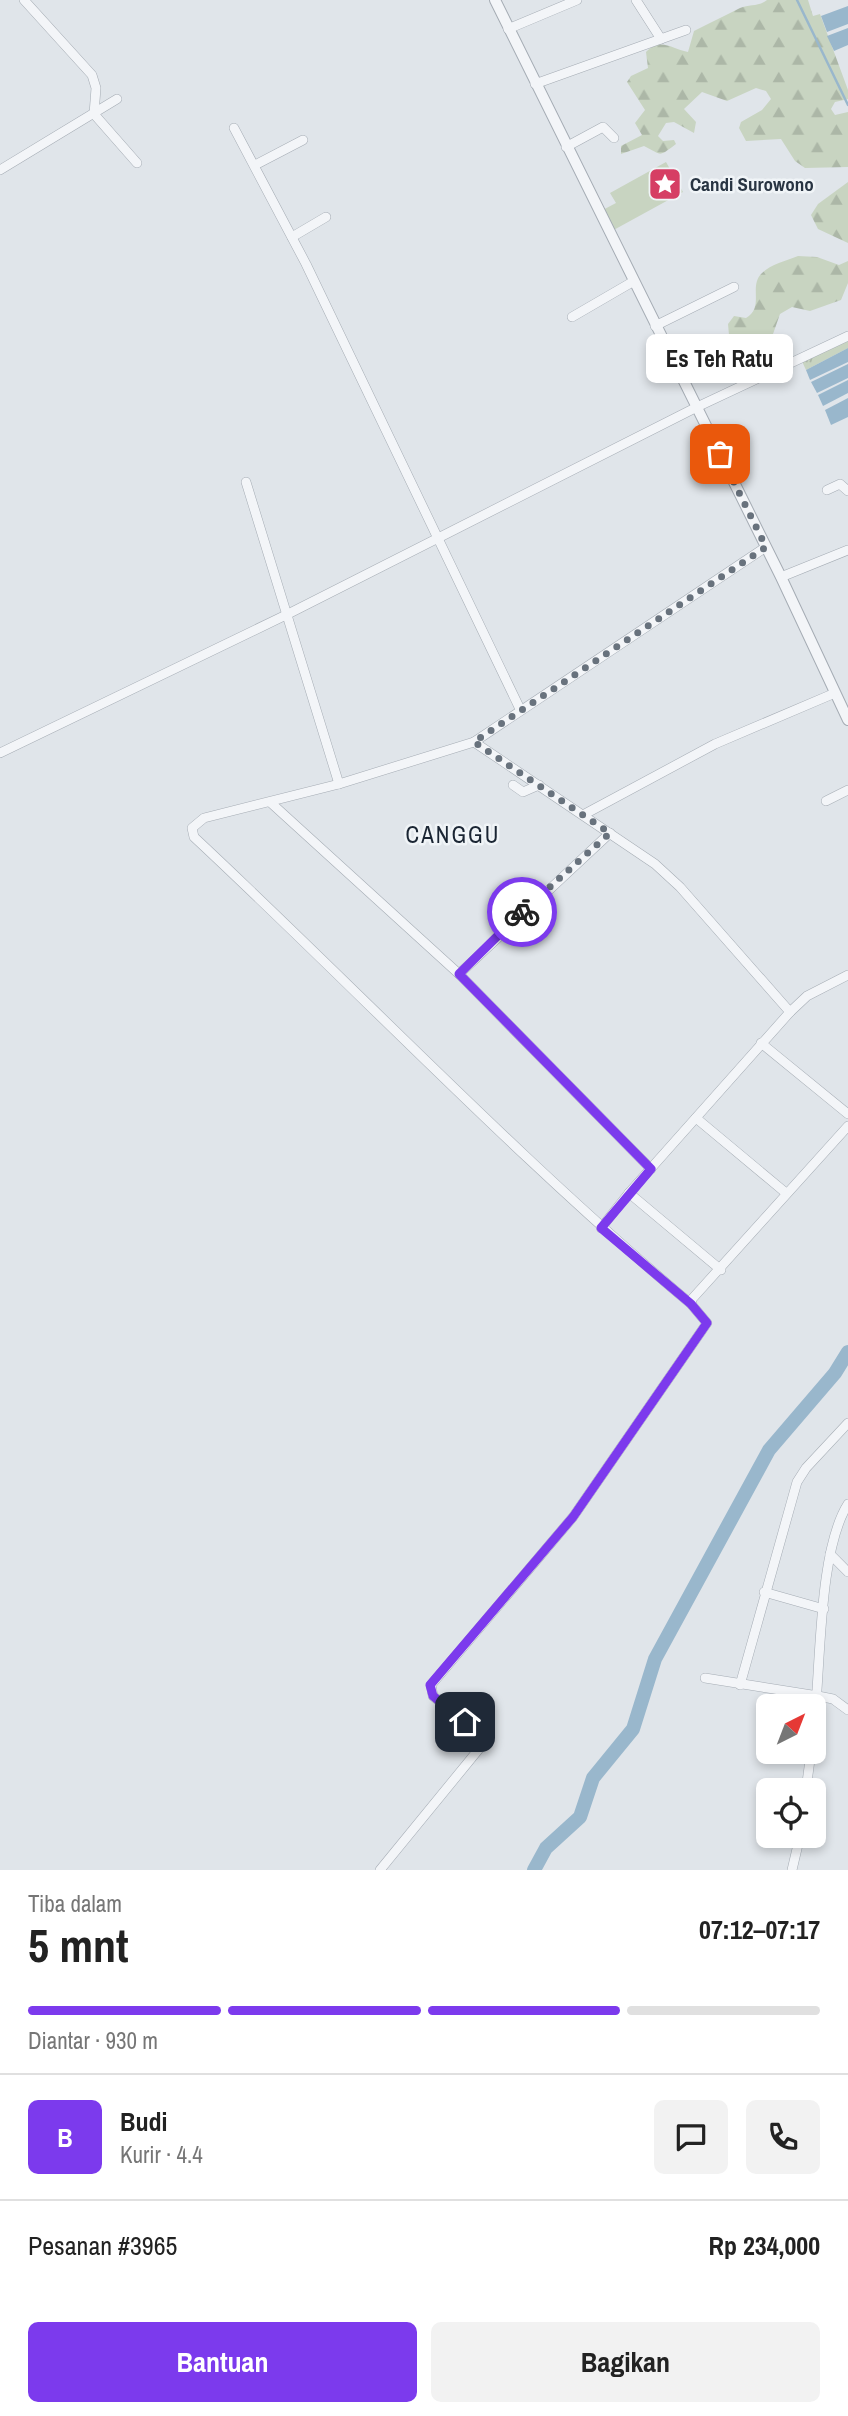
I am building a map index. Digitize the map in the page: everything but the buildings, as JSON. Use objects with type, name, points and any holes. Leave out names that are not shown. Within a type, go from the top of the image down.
[{"type":"street","points":[[24,0],[92,75],[96,88],[94,114],[137,163]]},
{"type":"street","points":[[495,0],[781,577],[848,720]]},
{"type":"street","points":[[508,29],[577,0]]},
{"type":"street","points":[[636,0],[661,39]]},
{"type":"street","points":[[535,84],[686,30]]},
{"type":"street","points":[[0,170],[117,99]]},
{"type":"street","points":[[566,147],[603,127],[614,138]]},
{"type":"street","points":[[234,128],[292,237],[520,709]]},
{"type":"street","points":[[255,165],[303,140]]},
{"type":"street","points":[[292,237],[326,217]]},
{"type":"street","points":[[572,317],[634,281]]},
{"type":"street","points":[[655,326],[734,287]]},
{"type":"street","points":[[0,752],[288,614],[697,407],[848,336]]},
{"type":"street","points":[[246,482],[339,784]]},
{"type":"street","points":[[827,490],[840,484],[848,491]]},
{"type":"street","points":[[380,1870],[484,1744],[481,1735],[433,1696],[430,1685],[573,1517],[707,1323],[691,1304],[601,1228],[301,936],[194,837],[192,828],[204,818],[339,784],[474,742],[766,547]]},
{"type":"street","points":[[781,577],[848,550]]},
{"type":"street","points":[[583,814],[715,744],[835,693]]},
{"type":"street","points":[[474,742],[655,864],[680,887],[790,1012]]},
{"type":"street","points":[[513,785],[523,792],[539,785]]},
{"type":"street","points":[[826,801],[848,790]]},
{"type":"street","points":[[270,802],[459,974],[651,1169]]},
{"type":"street","points":[[459,974],[610,833]]},
{"type":"street","points":[[601,1228],[790,1012],[807,996],[848,975]]},
{"type":"street","points":[[761,1043],[848,1114]]},
{"type":"street","points":[[696,1118],[786,1193]]},
{"type":"street","points":[[691,1304],[786,1193],[848,1126]]},
{"type":"street","points":[[629,1193],[721,1270]]},
{"type":"street","points":[[740,1685],[797,1482],[806,1468],[848,1423]]},
{"type":"street","points":[[818,1694],[830,1554],[838,1523],[848,1504]]},
{"type":"street","points":[[830,1554],[848,1572]]},
{"type":"street","points":[[765,1592],[824,1609]]},
{"type":"street","points":[[705,1678],[804,1694]]},
{"type":"street","points":[[826,1698],[833,1699],[848,1710]]},
{"type":"street","points":[[792,1870],[797,1848]]},
{"type":"green space","points":[[767,0],[808,0],[813,16],[820,14],[848,90],[848,99],[835,102],[831,109],[835,115],[848,112],[848,167],[805,168],[795,161],[781,139],[746,141],[739,128],[741,122],[762,110],[771,99],[766,91],[756,88],[727,101],[702,92],[684,109],[696,122],[694,133],[674,122],[666,123],[658,136],[663,141],[674,140],[676,144],[666,151],[660,154],[644,146],[621,154],[621,146],[642,135],[635,123],[645,110],[627,82],[631,76],[648,68],[646,52],[656,45],[666,45],[688,52],[694,31],[740,8]]},
{"type":"green space","points":[[666,162],[683,192],[610,232],[599,212],[616,203],[610,193]]},
{"type":"green space","points":[[848,182],[848,243],[818,229],[811,215],[818,204]]},
{"type":"green space","points":[[798,256],[817,257],[839,265],[848,261],[848,283],[841,300],[810,311],[792,307],[780,314],[773,334],[782,357],[780,363],[772,366],[765,362],[752,342],[738,341],[729,335],[728,324],[734,316],[746,318],[752,313],[756,302],[756,284],[762,273],[774,265]]},
{"type":"green space","points":[[848,333],[848,348],[806,370],[800,357]]},
{"type":"water","points":[[848,6],[848,24],[827,32],[821,16]]},
{"type":"water","points":[[848,28],[848,45],[834,51],[827,36]]},
{"type":"water","points":[[848,348],[848,362],[810,380],[806,370]]},
{"type":"water","points":[[848,364],[848,378],[817,393],[811,382]]},
{"type":"water","points":[[848,380],[848,393],[823,406],[818,395]]},
{"type":"water","points":[[848,398],[848,417],[831,425],[825,410]]},
{"type":"waterway","points":[[797,0],[848,105]]},
{"type":"waterway","points":[[534,1870],[546,1848],[580,1817],[593,1778],[633,1729],[655,1659],[769,1450],[835,1373],[848,1352]]},
{"type":"way so far","points":[[522,912],[610,833],[474,742],[766,547],[720,454]]},
{"type":"place","name":"Candi Surowono","points":[[665,184]]},
{"type":"place","name":"Es Teh Ratu","points":[[720,454]]},
{"type":"district","name":"CANGGU","points":[[453,834]]},
{"type":"route","points":[[465,1722],[433,1696],[430,1685],[573,1517],[636,1430],[707,1323],[691,1304],[601,1228],[651,1169],[459,974],[522,912]]}]
